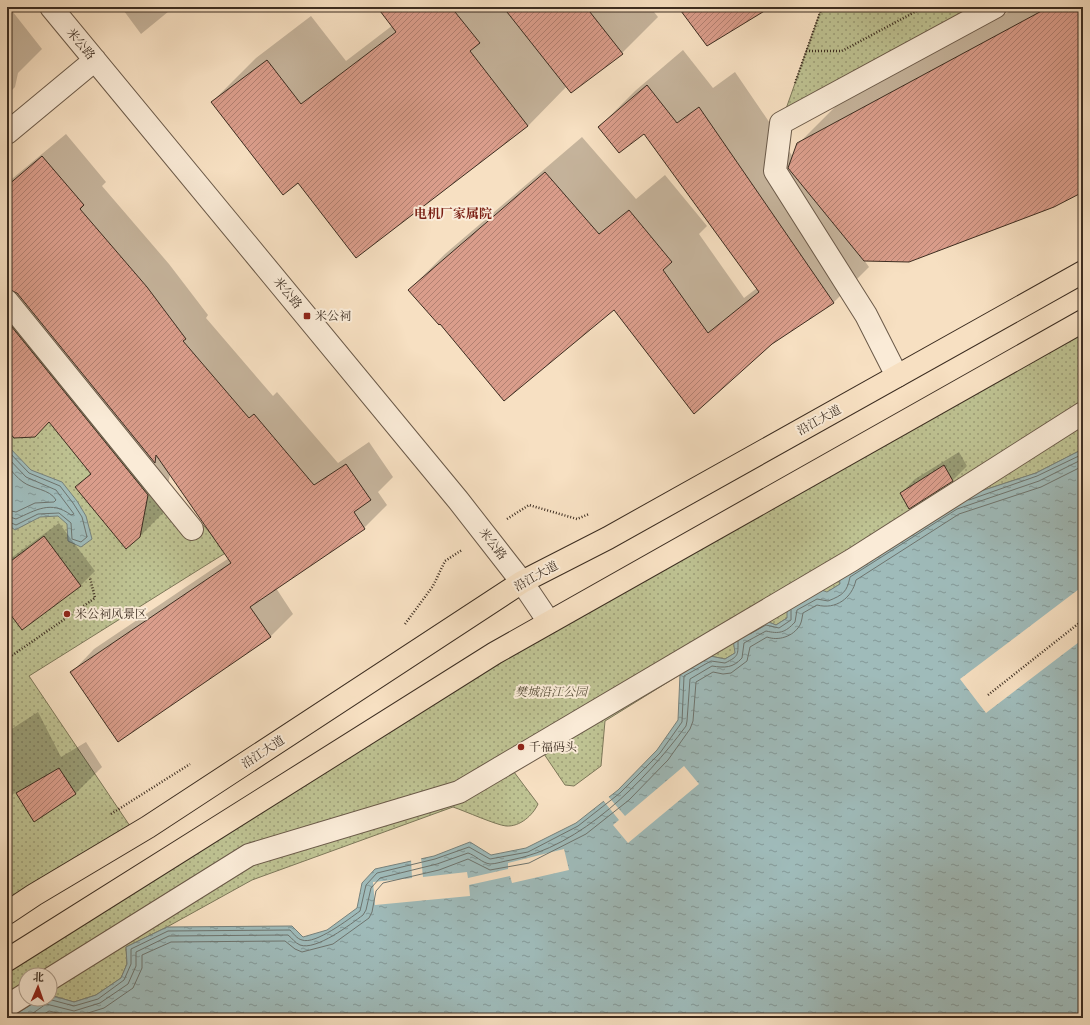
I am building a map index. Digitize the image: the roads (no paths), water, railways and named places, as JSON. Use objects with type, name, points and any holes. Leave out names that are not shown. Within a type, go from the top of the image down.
[{"type":"main road","name":"沿江大道","points":[[7,913],[34,895],[148,827],[522,582],[608,538],[1083,272]]},
{"type":"main road","points":[[7,960],[461,674],[549,622],[1083,321]]},
{"type":"street","name":"米公路","points":[[51,7],[458,500],[522,582],[549,622]]},
{"type":"street","points":[[897,376],[866,315],[775,171],[781,123],[994,7]]},
{"type":"street","points":[[7,133],[95,60]]},
{"type":"street","points":[[7,300],[192,529]]},
{"type":"street","points":[[58,974],[249,855],[459,792],[852,560],[1083,413]]},
{"type":"street","points":[[7,1006],[18,999]]},
{"type":"water","points":[[7,445],[31,470],[62,482],[77,501],[86,516],[92,539],[81,547],[68,541],[67,524],[58,516],[40,517],[15,530],[7,524]]},
{"type":"water","points":[[1083,449],[1083,1018],[10,1018],[27,1007],[58,1007],[58,997],[74,1002],[96,995],[121,978],[127,964],[126,947],[167,927],[292,926],[303,937],[327,930],[357,908],[362,883],[375,869],[434,856],[470,842],[491,855],[526,848],[576,823],[618,790],[657,750],[678,720],[680,674],[710,656],[725,659],[735,653],[733,639],[766,621],[776,625],[787,618],[787,605],[816,588],[827,592],[840,584],[839,574],[975,493],[1036,473]]},
{"type":"place","name":"米公祠","points":[[307,316]]},
{"type":"place","name":"米公祠风景区","points":[[67,614]]},
{"type":"place","name":"千福码头","points":[[521,747]]},
{"type":"district","name":"电机厂家属院","points":[[453,213]]},
{"type":"park label","name":"樊城沿江公园","points":[[551,692]]}]
